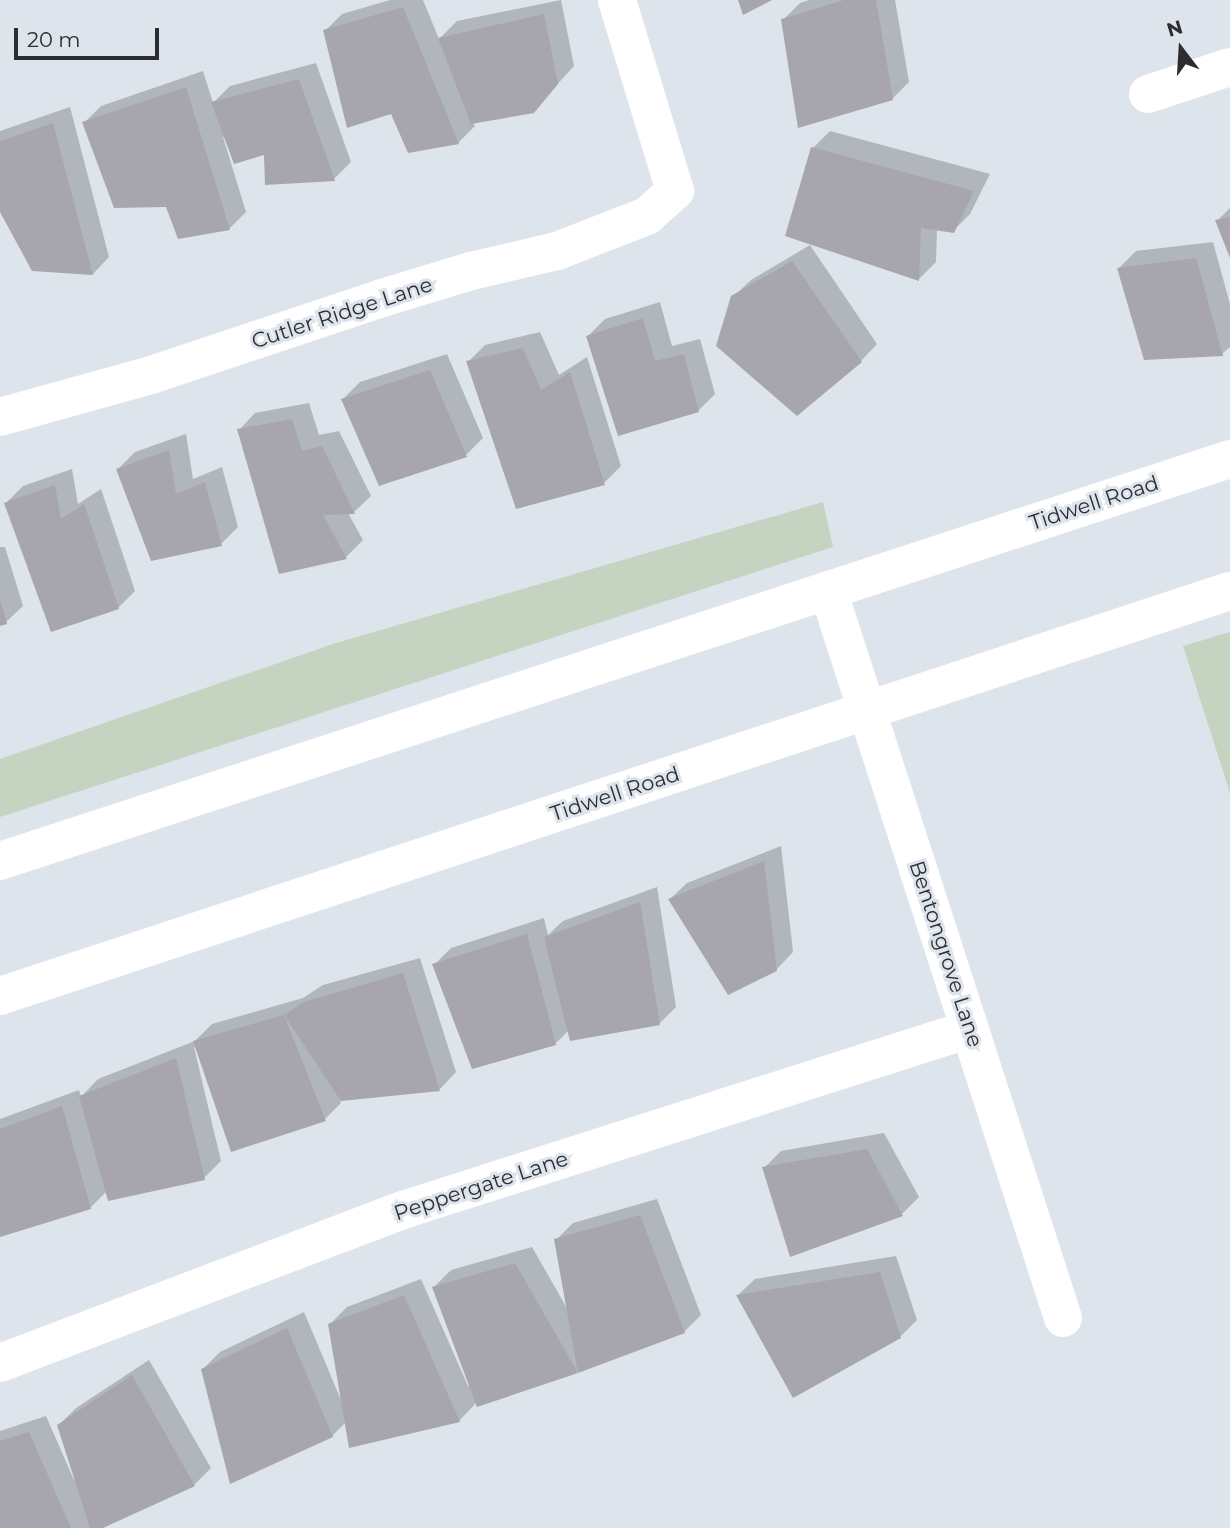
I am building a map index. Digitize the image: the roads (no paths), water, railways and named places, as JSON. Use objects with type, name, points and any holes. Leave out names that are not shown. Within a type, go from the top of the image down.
[{"type":"street","name":"Cutler Ridge Lane","points":[[0,417],[151,375],[471,271],[557,251],[647,216],[675,191],[617,0]]},
{"type":"street","points":[[1148,93],[1230,67]]},
{"type":"street","name":"Tidwell Road","points":[[0,861],[1230,459]]},
{"type":"street","name":"Bentongrove Lane","points":[[828,590],[1063,1318]]},
{"type":"street","name":"Tidwell Road","points":[[0,996],[1230,591]]},
{"type":"street","name":"Peppergate Lane","points":[[0,1363],[407,1209],[970,1028]]}]
